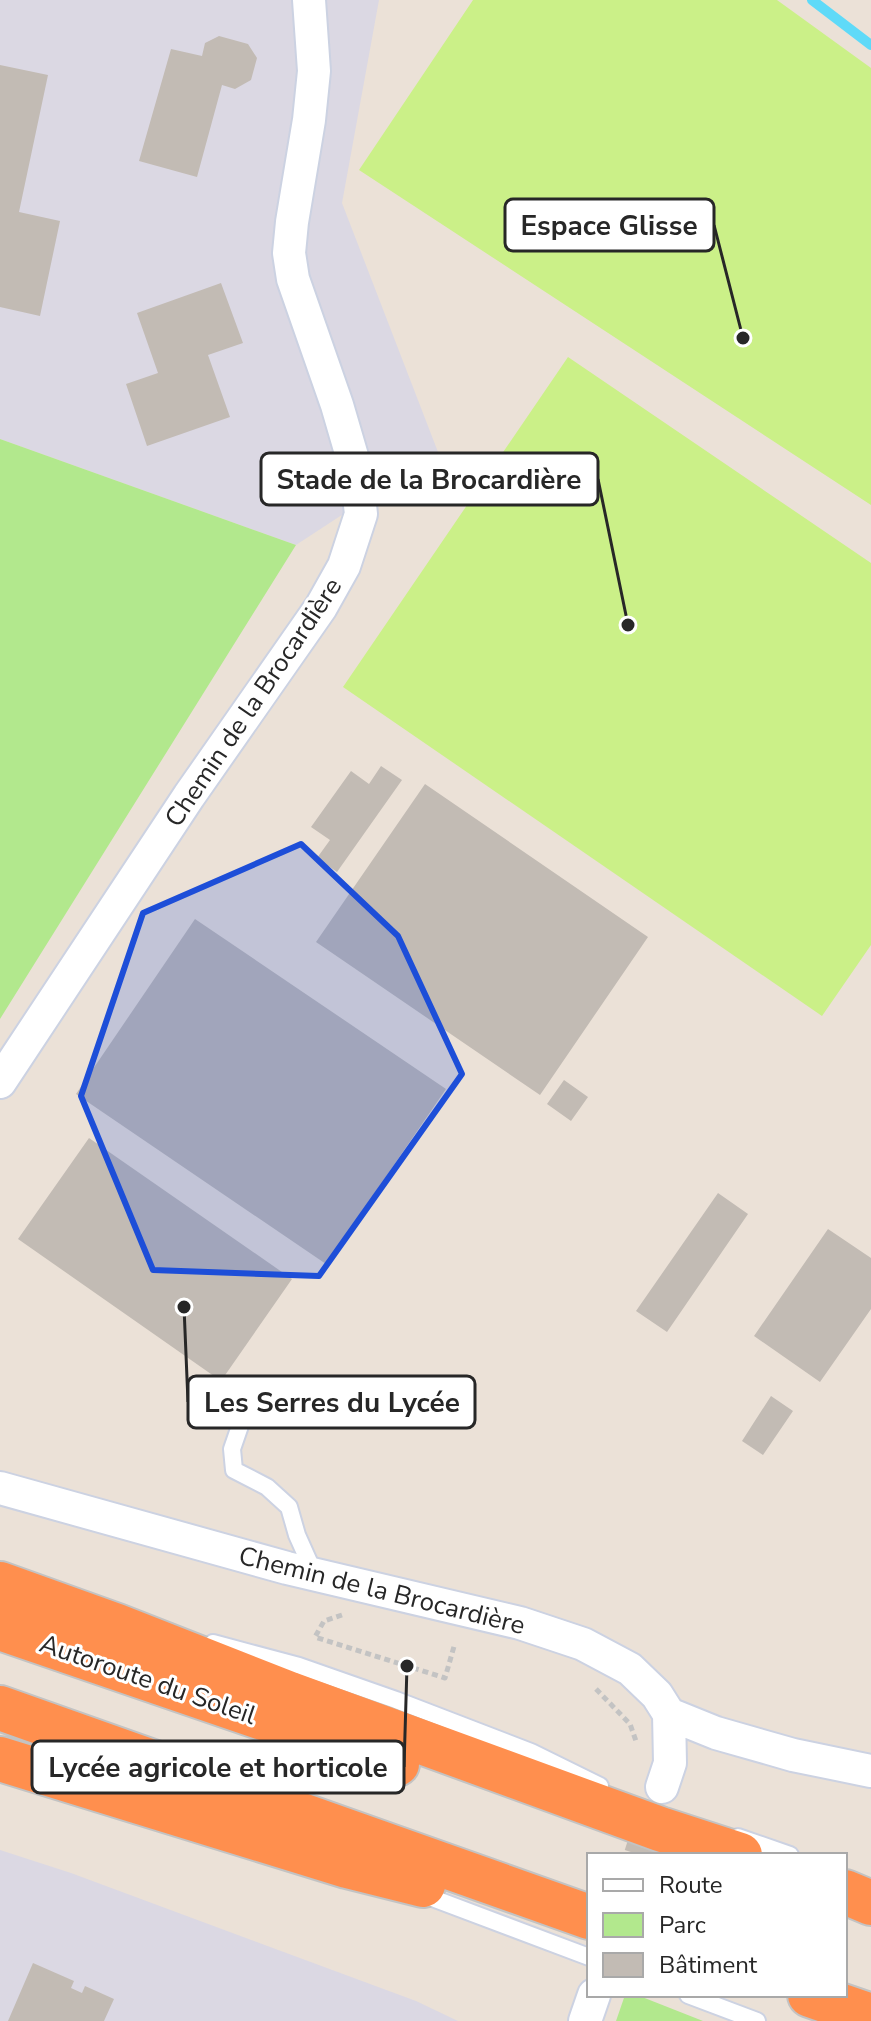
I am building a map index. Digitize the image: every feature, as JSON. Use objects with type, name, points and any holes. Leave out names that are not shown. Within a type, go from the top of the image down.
[{"type":"highway","points":[[0,1584],[646,1824],[734,1844]]},
{"type":"highway","name":"Autoroute du Soleil","points":[[0,1628],[654,1853]]},
{"type":"highway","points":[[0,1708],[587,1916]]},
{"type":"highway","points":[[0,1759],[347,1866],[587,1926]]},
{"type":"highway","points":[[847,1893],[871,1903]]},
{"type":"highway","points":[[847,1920],[871,1928]]},
{"type":"highway","points":[[816,1997],[871,2016]]},
{"type":"street","name":"Chemin de la Brocardière","points":[[0,1082],[189,796],[321,607],[344,566],[361,514],[356,470],[293,279],[289,253],[314,71],[309,0]]},
{"type":"street","name":"Chemin de la Brocardière","points":[[0,1488],[315,1575],[520,1623],[583,1644],[630,1669],[657,1695],[669,1714]]},
{"type":"street","points":[[662,1787],[670,1763],[669,1714],[716,1733],[793,1755],[871,1771]]},
{"type":"street","points":[[585,2021],[593,1997]]},
{"type":"lane","points":[[257,1401],[241,1423],[232,1449],[234,1470],[267,1487],[289,1507],[297,1535],[315,1575]]},
{"type":"lane","points":[[117,1626],[174,1632],[299,1666],[531,1752],[618,1794]]},
{"type":"lane","points":[[83,1768],[299,1850]]},
{"type":"lane","points":[[734,1844],[780,1853]]},
{"type":"lane","points":[[347,1866],[587,1956]]},
{"type":"lane","points":[[693,1997],[757,2021]]},
{"type":"path","points":[[343,1614],[324,1621],[315,1637],[445,1678],[455,1643]]},
{"type":"path","points":[[441,1639],[469,1646]]},
{"type":"path","points":[[584,1683],[598,1690],[630,1724],[638,1745]]},
{"type":"highlighted area","points":[[301,844],[398,936],[462,1074],[319,1276],[153,1270],[81,1096],[143,913]]},
{"type":"shaded area","points":[[0,0],[379,0],[342,203],[438,452],[296,545],[0,439]]},
{"type":"shaded area","points":[[0,1850],[71,1873],[416,2001],[458,2021],[0,2021]]},
{"type":"green space","points":[[473,0],[777,0],[871,68],[871,505],[359,170]]},
{"type":"green space","points":[[568,357],[871,563],[871,945],[822,1016],[343,687]]},
{"type":"green space","points":[[0,439],[296,545],[0,1019]]},
{"type":"green space","points":[[624,1997],[642,1997],[703,2021],[616,2021]]},
{"type":"building","points":[[219,36],[248,44],[257,58],[251,80],[235,89],[222,85],[197,177],[139,161],[171,49],[202,56],[205,43]]},
{"type":"building","points":[[0,65],[48,75],[19,212],[60,221],[40,316],[0,307]]},
{"type":"building","points":[[221,283],[243,343],[208,355],[230,417],[147,446],[126,384],[158,373],[137,313]]},
{"type":"building","points":[[381,766],[402,780],[337,872],[317,858],[330,840],[311,827],[351,771],[369,784]]},
{"type":"building","points":[[425,784],[648,937],[540,1095],[316,942]]},
{"type":"building","points":[[195,919],[446,1089],[326,1264],[76,1094]]},
{"type":"building","points":[[564,1080],[588,1097],[571,1121],[547,1104]]},
{"type":"building","points":[[89,1138],[292,1279],[221,1381],[18,1239]]},
{"type":"building","points":[[718,1193],[748,1214],[667,1332],[636,1311]]},
{"type":"building","points":[[828,1229],[871,1258],[871,1309],[820,1382],[754,1336]]},
{"type":"building","points":[[771,1396],[793,1411],[763,1455],[742,1441]]},
{"type":"building","points":[[33,1963],[74,1981],[71,1988],[82,1993],[85,1986],[114,1999],[104,2021],[8,2021]]},
{"type":"waterway","points":[[812,0],[871,45]]},
{"type":"tunnel","points":[[641,1853],[656,1805]]},
{"type":"place","name":"Espace Glisse","points":[[743,338]]},
{"type":"place","name":"Stade de la Brocardière","points":[[628,625]]},
{"type":"place","name":"Les Serres du Lycée","points":[[184,1307]]},
{"type":"place","name":"Lycée agricole et horticole","points":[[407,1666]]}]
